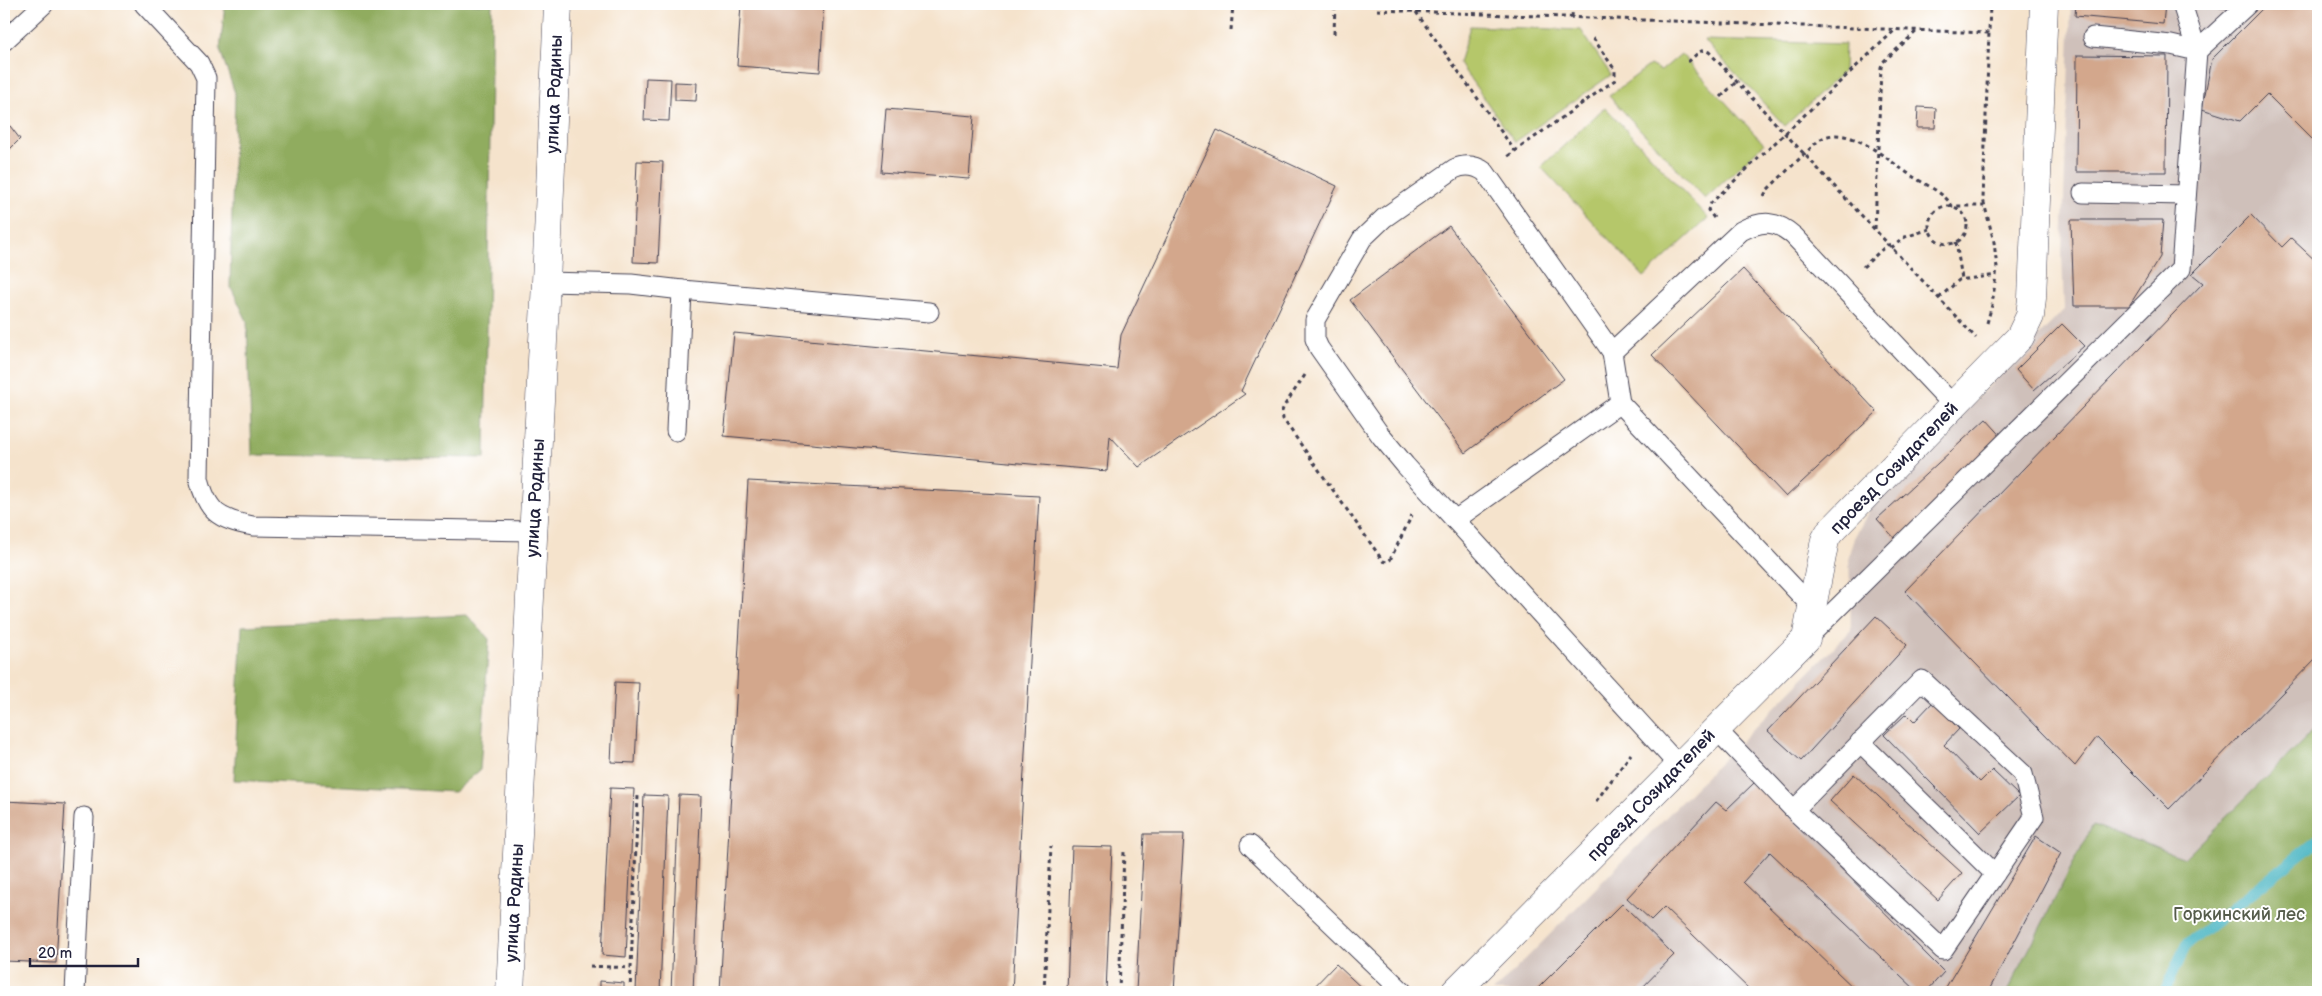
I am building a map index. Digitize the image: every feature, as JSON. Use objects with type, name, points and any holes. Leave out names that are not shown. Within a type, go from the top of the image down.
[{"type":"street","name":"улица Родины","points":[[510,992],[534,531],[558,4]]},
{"type":"street","name":"проезд Созидателей","points":[[1455,992],[1806,639],[1825,540],[1829,533],[2010,351],[2020,337],[2030,316],[2044,4]]},
{"type":"lane","points":[[4,41],[44,4]]},
{"type":"lane","points":[[144,4],[199,63],[206,78],[199,478],[203,496],[212,509],[230,522],[253,526],[534,531]]},
{"type":"lane","points":[[1806,639],[2181,269],[2197,52],[2182,4]]},
{"type":"lane","points":[[2197,52],[2248,4]]},
{"type":"lane","points":[[2093,37],[2171,45],[2197,52]]},
{"type":"lane","points":[[1680,767],[1395,454],[1315,340],[1315,320],[1356,248],[1368,232],[1384,218],[1454,169],[1471,166],[1485,172],[1612,352],[1620,403],[1812,607]]},
{"type":"lane","points":[[2083,193],[2186,195]]},
{"type":"lane","points":[[1612,352],[1733,238],[1754,224],[1766,222],[1784,227],[1954,406]]},
{"type":"lane","points":[[546,282],[631,284],[929,312]]},
{"type":"lane","points":[[676,431],[682,290]]},
{"type":"lane","points":[[1455,520],[1620,403]]},
{"type":"lane","points":[[1716,729],[1794,810],[1943,950],[2034,817],[2023,774],[1922,680],[1794,810]]},
{"type":"lane","points":[[1860,742],[1995,874]]},
{"type":"lane","points":[[75,992],[84,816]]},
{"type":"lane","points":[[1250,845],[1403,992]]},
{"type":"path","points":[[1232,30],[1233,4]]},
{"type":"path","points":[[1334,34],[1335,4]]},
{"type":"path","points":[[1572,17],[1573,4]]},
{"type":"path","points":[[1984,329],[1992,305],[1997,276],[1996,252],[1984,206],[1983,194],[1990,4]]},
{"type":"path","points":[[1377,10],[1989,33]]},
{"type":"path","points":[[1416,12],[1515,150]]},
{"type":"path","points":[[1733,238],[1709,212],[1708,206],[1896,29]]},
{"type":"path","points":[[1875,230],[1882,64],[1918,30]]},
{"type":"path","points":[[1485,172],[1615,80],[1615,70],[1591,34]]},
{"type":"path","points":[[1688,62],[1698,52],[1706,50],[1979,341],[1982,336]]},
{"type":"path","points":[[1721,97],[1736,82]]},
{"type":"path","points":[[1766,222],[1765,192],[1804,154],[1826,136],[1857,140],[1878,151],[1905,172],[1947,199],[1952,206],[1958,208],[1967,219],[1966,232],[1956,242],[1943,243],[1932,235],[1930,229],[1932,214],[1944,206],[1952,206],[1984,206]]},
{"type":"path","points":[[1891,248],[1913,234],[1930,229]]},
{"type":"path","points":[[1956,242],[1962,279]]},
{"type":"path","points":[[1842,287],[1888,244]]},
{"type":"path","points":[[1939,298],[1962,279],[1997,276]]},
{"type":"path","points":[[1322,352],[1284,406],[1282,411],[1283,419],[1383,561],[1390,560],[1405,528]]},
{"type":"path","points":[[1595,802],[1647,731]]},
{"type":"path","points":[[630,992],[638,796]]},
{"type":"path","points":[[1044,992],[1051,846]]},
{"type":"path","points":[[1119,992],[1124,852]]},
{"type":"path","points":[[590,966],[630,968]]},
{"type":"shaded area","points":[[2071,4],[2318,4],[2318,726],[2185,858],[2093,825],[2007,992],[1493,992],[1851,630],[1849,554],[1854,538],[1872,506],[2064,310],[2062,253]]},
{"type":"green space","points":[[225,4],[492,4],[485,458],[252,455],[247,321],[230,285],[235,93],[220,50]]},
{"type":"green space","points":[[1470,26],[1581,30],[1611,75],[1515,142],[1459,63]]},
{"type":"green space","points":[[1704,40],[1845,44],[1844,71],[1785,126]]},
{"type":"green space","points":[[1681,54],[1764,144],[1705,199],[1609,96],[1650,65],[1661,71]]},
{"type":"green space","points":[[1605,107],[1708,218],[1644,277],[1541,167]]},
{"type":"green space","points":[[467,615],[489,639],[480,770],[454,792],[234,780],[242,626]]},
{"type":"green space","name":"Горкинский лес","points":[[2318,726],[2318,992],[2007,992],[2093,825],[2185,858]]},
{"type":"building","points":[[741,4],[824,4],[820,72],[737,66]]},
{"type":"building","points":[[2076,4],[2165,4],[2163,24],[2075,16]]},
{"type":"building","points":[[2196,4],[2233,4],[2232,9]]},
{"type":"building","points":[[2267,4],[2318,4],[2318,145],[2267,94],[2240,121],[2202,109],[2212,59]]},
{"type":"building","points":[[2077,55],[2167,56],[2166,172],[2076,172]]},
{"type":"building","points":[[646,78],[671,79],[669,121],[644,120]]},
{"type":"building","points":[[675,82],[697,83],[696,101],[675,100]]},
{"type":"building","points":[[1918,107],[1936,108],[1935,128],[1917,128]]},
{"type":"building","points":[[886,109],[974,116],[969,179],[881,172]]},
{"type":"building","points":[[4,126],[10,126],[20,139],[4,155]]},
{"type":"building","points":[[1217,130],[1337,186],[1241,391],[1245,394],[1139,467],[1110,436],[1107,471],[724,436],[734,333],[1117,369],[1121,335]]},
{"type":"building","points":[[637,161],[663,162],[658,263],[633,262]]},
{"type":"building","points":[[2251,215],[2282,247],[2291,238],[2318,263],[2318,656],[2169,809],[2097,737],[2075,766],[1905,591],[2203,283],[2192,274]]},
{"type":"building","points":[[2071,220],[2163,220],[2160,257],[2129,306],[2074,306]]},
{"type":"building","points":[[1449,226],[1564,379],[1465,453],[1350,300]]},
{"type":"building","points":[[1743,269],[1877,412],[1786,497],[1652,355]]},
{"type":"building","points":[[2062,324],[2084,346],[2034,390],[2016,370]]},
{"type":"building","points":[[1986,419],[2006,441],[1898,542],[1877,519]]},
{"type":"building","points":[[748,481],[1039,496],[1012,992],[720,992]]},
{"type":"building","points":[[1876,616],[1907,645],[1801,761],[1768,731]]},
{"type":"building","points":[[615,682],[639,683],[635,763],[611,762]]},
{"type":"building","points":[[1933,702],[1959,729],[1944,745],[1980,782],[1992,770],[2019,796],[1980,833],[1884,735],[1906,714],[1914,722]]},
{"type":"building","points":[[1854,774],[1962,873],[1938,900],[1830,801]]},
{"type":"building","points":[[1755,782],[1944,972],[1926,992],[1918,992],[1770,852],[1743,882],[1858,992],[1752,992],[1664,907],[1651,920],[1627,898],[1716,802],[1726,810]]},
{"type":"building","points":[[610,788],[634,789],[626,957],[602,955]]},
{"type":"building","points":[[644,795],[668,796],[660,992],[636,992]]},
{"type":"building","points":[[679,795],[701,796],[693,992],[671,992]]},
{"type":"building","points":[[4,801],[65,804],[56,963],[4,961]]},
{"type":"building","points":[[1144,834],[1184,834],[1174,992],[1136,992]]},
{"type":"building","points":[[2036,836],[2061,853],[1988,992],[1943,992]]},
{"type":"building","points":[[1072,846],[1112,847],[1106,992],[1067,992]]},
{"type":"building","points":[[1622,904],[1674,955],[1638,992],[1534,992]]},
{"type":"building","points":[[1336,964],[1366,992],[1309,992]]},
{"type":"building","points":[[600,981],[624,983],[624,992],[600,992]]},
{"type":"waterway","points":[[2164,992],[2186,945],[2318,840]]}]
